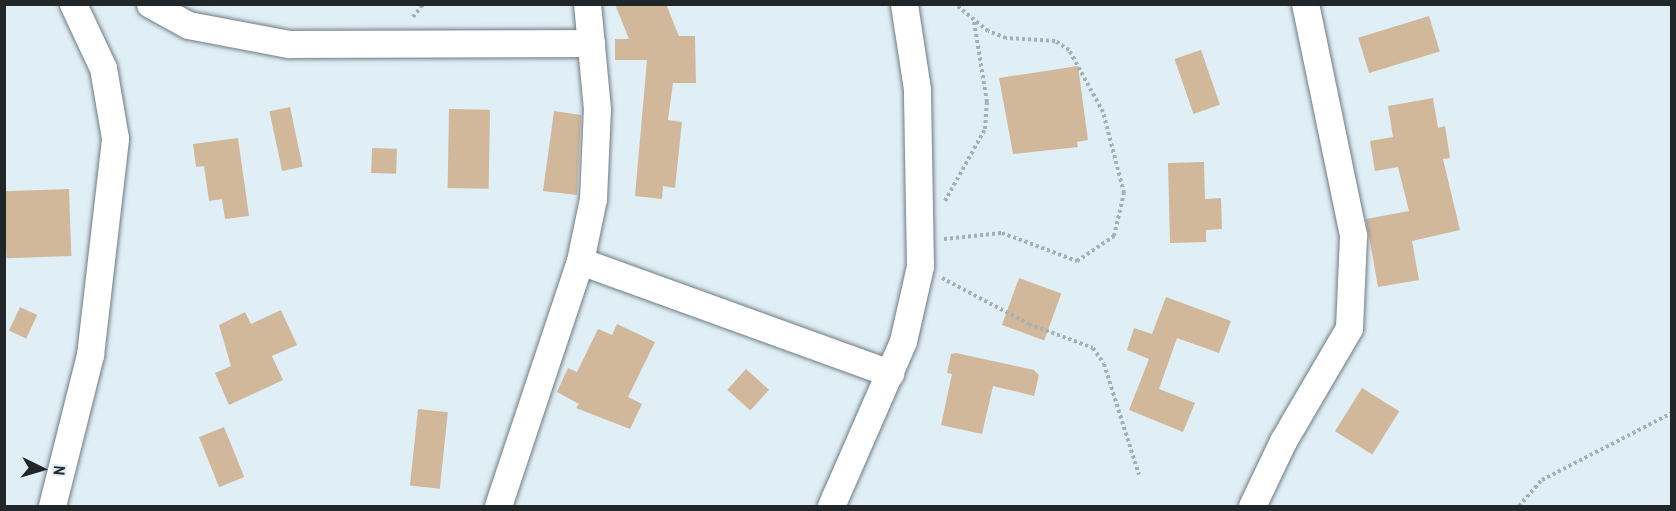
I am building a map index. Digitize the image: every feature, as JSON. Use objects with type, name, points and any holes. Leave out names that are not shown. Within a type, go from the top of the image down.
[{"type":"street","points":[[52,507],[90,355],[115,138],[103,68],[73,4]]},
{"type":"street","points":[[150,4],[188,25],[289,44],[591,43]]},
{"type":"street","points":[[498,507],[580,261],[598,154],[587,4]]},
{"type":"street","points":[[831,507],[890,373],[920,266],[917,89],[904,4]]},
{"type":"street","points":[[1252,507],[1282,441],[1348,328],[1353,235],[1305,4]]},
{"type":"street","points":[[580,261],[890,373]]},
{"type":"path","points":[[955,4],[974,22],[1006,38],[1055,41],[1079,63],[1118,159],[1121,219],[1114,236],[1077,261],[1002,233],[963,240],[921,230],[945,201],[985,129],[987,102],[974,22]]},
{"type":"path","points":[[920,266],[1029,324],[1093,348],[1112,386],[1139,474]]},
{"type":"path","points":[[1519,507],[1542,480],[1671,413]]},
{"type":"building","points":[[615,4],[666,4],[679,36],[695,36],[696,83],[673,83],[668,120],[682,122],[675,188],[663,186],[662,199],[635,196],[647,60],[615,60],[615,39],[629,39]]},
{"type":"building","points":[[1429,16],[1440,51],[1369,73],[1358,38]]},
{"type":"building","points":[[1201,50],[1220,105],[1193,114],[1175,59]]},
{"type":"building","points":[[1078,66],[1088,140],[1077,142],[1078,147],[1013,154],[999,78]]},
{"type":"building","points":[[1433,98],[1438,128],[1445,126],[1450,158],[1443,159],[1460,230],[1412,241],[1419,280],[1378,287],[1366,219],[1409,211],[1398,167],[1375,171],[1370,141],[1393,137],[1388,106]]},
{"type":"building","points":[[290,107],[303,167],[282,171],[269,111]]},
{"type":"building","points":[[449,109],[490,110],[489,189],[448,188]]},
{"type":"building","points":[[554,111],[581,115],[577,195],[543,191]]},
{"type":"building","points":[[238,138],[249,216],[225,219],[222,199],[209,201],[204,166],[196,167],[193,144]]},
{"type":"building","points":[[372,148],[397,149],[396,174],[371,173]]},
{"type":"building","points":[[1204,162],[1205,199],[1221,198],[1222,229],[1206,230],[1206,242],[1170,243],[1168,163]]},
{"type":"building","points":[[69,189],[71,256],[6,258],[4,191]]},
{"type":"building","points":[[1019,278],[1061,293],[1044,340],[1002,325]]},
{"type":"building","points":[[1166,297],[1231,321],[1219,353],[1177,338],[1159,389],[1195,403],[1183,432],[1129,410],[1149,359],[1127,350],[1134,328],[1152,334]]},
{"type":"building","points":[[20,307],[37,315],[26,339],[9,331]]},
{"type":"building","points":[[281,310],[297,345],[272,356],[283,380],[229,405],[215,373],[231,366],[219,325],[245,312],[251,324]]},
{"type":"building","points":[[617,324],[655,342],[628,397],[642,404],[630,429],[576,408],[579,404],[557,392],[568,368],[577,372],[598,329],[612,335]]},
{"type":"building","points":[[956,353],[1034,370],[1039,375],[1034,396],[993,386],[982,434],[941,425],[952,374],[947,373],[951,354]]},
{"type":"building","points":[[746,369],[769,390],[750,411],[727,390]]},
{"type":"building","points":[[1362,388],[1399,411],[1372,455],[1335,431]]},
{"type":"building","points":[[418,409],[448,412],[440,489],[410,486]]},
{"type":"building","points":[[224,427],[244,477],[219,487],[199,437]]}]
